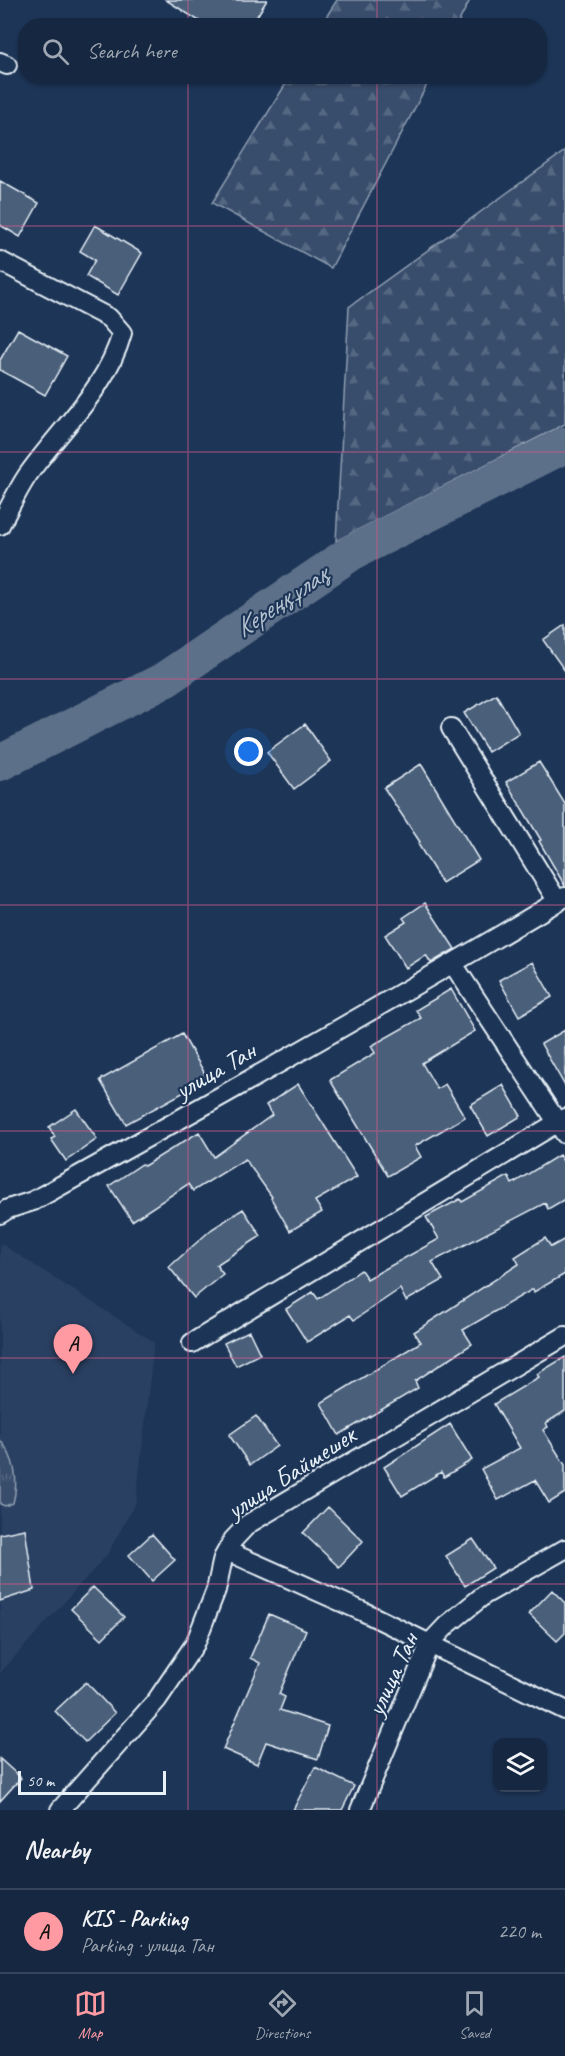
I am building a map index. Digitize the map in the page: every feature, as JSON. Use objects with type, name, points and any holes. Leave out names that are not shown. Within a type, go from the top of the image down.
[{"type":"street","points":[[0,261],[109,318],[122,333],[105,372],[88,398],[27,476],[0,525]]},
{"type":"street","name":"улица Тан","points":[[0,1214],[8,1209],[33,1202],[453,964],[561,899],[451,728]]},
{"type":"street","points":[[192,1343],[562,1125],[453,964]]},
{"type":"street","name":"улица Байшешек","points":[[60,1810],[157,1700],[195,1644],[216,1590],[223,1558],[232,1540],[248,1524],[565,1336]]},
{"type":"street","name":"улица Тан","points":[[360,1810],[430,1643],[447,1625],[483,1595],[565,1549]]},
{"type":"street","points":[[227,1551],[430,1643],[565,1710]]},
{"type":"shaded area","points":[[0,1243],[154,1342],[136,1502],[107,1555],[0,1673]]},
{"type":"green space","points":[[337,0],[470,0],[461,18],[325,18]]},
{"type":"green space","points":[[286,84],[427,84],[331,268],[212,203]]},
{"type":"green space","points":[[565,151],[565,424],[336,541],[349,307]]},
{"type":"green space","points":[[0,1440],[12,1462],[16,1486],[13,1503],[5,1506],[0,1504]]},
{"type":"building","points":[[166,0],[267,0],[256,18],[194,18]]},
{"type":"building","points":[[0,181],[39,203],[20,237],[0,225]]},
{"type":"building","points":[[95,225],[142,253],[118,295],[86,276],[95,260],[80,251]]},
{"type":"building","points":[[18,329],[67,356],[45,395],[0,370],[0,360]]},
{"type":"building","points":[[565,625],[565,671],[543,640]]},
{"type":"building","points":[[496,694],[519,733],[488,752],[464,713]]},
{"type":"building","points":[[305,724],[331,761],[294,789],[267,752]]},
{"type":"building","points":[[539,762],[565,804],[565,886],[539,841],[541,840],[506,782]]},
{"type":"building","points":[[421,764],[479,860],[442,883],[418,844],[420,842],[384,788]]},
{"type":"building","points":[[425,903],[455,949],[431,963],[426,955],[406,968],[385,935],[406,922],[403,918]]},
{"type":"building","points":[[532,962],[552,997],[519,1016],[499,980]]},
{"type":"building","points":[[451,989],[475,1031],[422,1063],[437,1089],[445,1084],[465,1117],[415,1146],[421,1157],[388,1176],[330,1080],[375,1053],[371,1046],[421,1018],[416,1010]]},
{"type":"building","points":[[565,1030],[565,1086],[541,1044]]},
{"type":"building","points":[[182,1034],[208,1079],[126,1124],[100,1080]]},
{"type":"building","points":[[298,1084],[357,1177],[315,1201],[322,1212],[290,1231],[272,1197],[245,1159],[193,1191],[188,1184],[132,1221],[109,1186],[142,1164],[144,1166],[199,1132],[214,1157],[272,1115],[266,1105]]},
{"type":"building","points":[[503,1085],[521,1116],[488,1136],[470,1105]]},
{"type":"building","points":[[76,1109],[97,1139],[66,1161],[51,1139],[55,1137],[49,1127]]},
{"type":"building","points":[[559,1155],[565,1164],[565,1199],[548,1209],[545,1203],[432,1262],[443,1280],[406,1301],[400,1289],[354,1320],[350,1315],[307,1342],[286,1309],[313,1292],[318,1299],[361,1270],[367,1279],[439,1239],[426,1217],[460,1199],[462,1202],[508,1176],[512,1184]]},
{"type":"building","points":[[243,1209],[261,1236],[216,1265],[223,1274],[194,1298],[169,1267],[212,1229]]},
{"type":"building","points":[[545,1238],[551,1247],[565,1239],[565,1274],[534,1292],[533,1289],[463,1330],[472,1344],[415,1381],[418,1388],[339,1435],[321,1403],[421,1342],[414,1332],[519,1264],[515,1257]]},
{"type":"building","points":[[249,1331],[260,1354],[236,1366],[224,1343]]},
{"type":"building","points":[[565,1357],[565,1411],[546,1423],[548,1427],[543,1430],[565,1465],[565,1493],[549,1503],[535,1480],[498,1500],[481,1469],[520,1448],[494,1404],[539,1377],[537,1374]]},
{"type":"building","points":[[256,1416],[277,1446],[250,1465],[229,1435]]},
{"type":"building","points":[[450,1424],[472,1460],[444,1477],[441,1472],[402,1496],[384,1467]]},
{"type":"building","points":[[328,1507],[363,1541],[339,1567],[303,1533]]},
{"type":"building","points":[[25,1529],[34,1590],[0,1601],[0,1534]]},
{"type":"building","points":[[152,1534],[175,1560],[152,1581],[129,1555]]},
{"type":"building","points":[[473,1539],[493,1568],[465,1586],[446,1556]]},
{"type":"building","points":[[93,1587],[124,1617],[102,1639],[71,1609]]},
{"type":"building","points":[[552,1590],[565,1603],[565,1633],[557,1641],[529,1614]]},
{"type":"building","points":[[269,1614],[306,1630],[279,1694],[285,1697],[280,1710],[328,1726],[318,1759],[266,1742],[257,1764],[223,1749],[260,1663],[250,1658]]},
{"type":"building","points":[[86,1682],[115,1713],[85,1742],[55,1711]]},
{"type":"building","points":[[0,1759],[21,1778],[0,1801]]},
{"type":"building","points":[[315,1767],[354,1786],[342,1810],[293,1810]]},
{"type":"waterway","name":"Кереңқұлақ","points":[[0,763],[164,680],[351,553],[565,445]]},
{"type":"place","name":"KIS - Parking","points":[[73,1374]]}]
